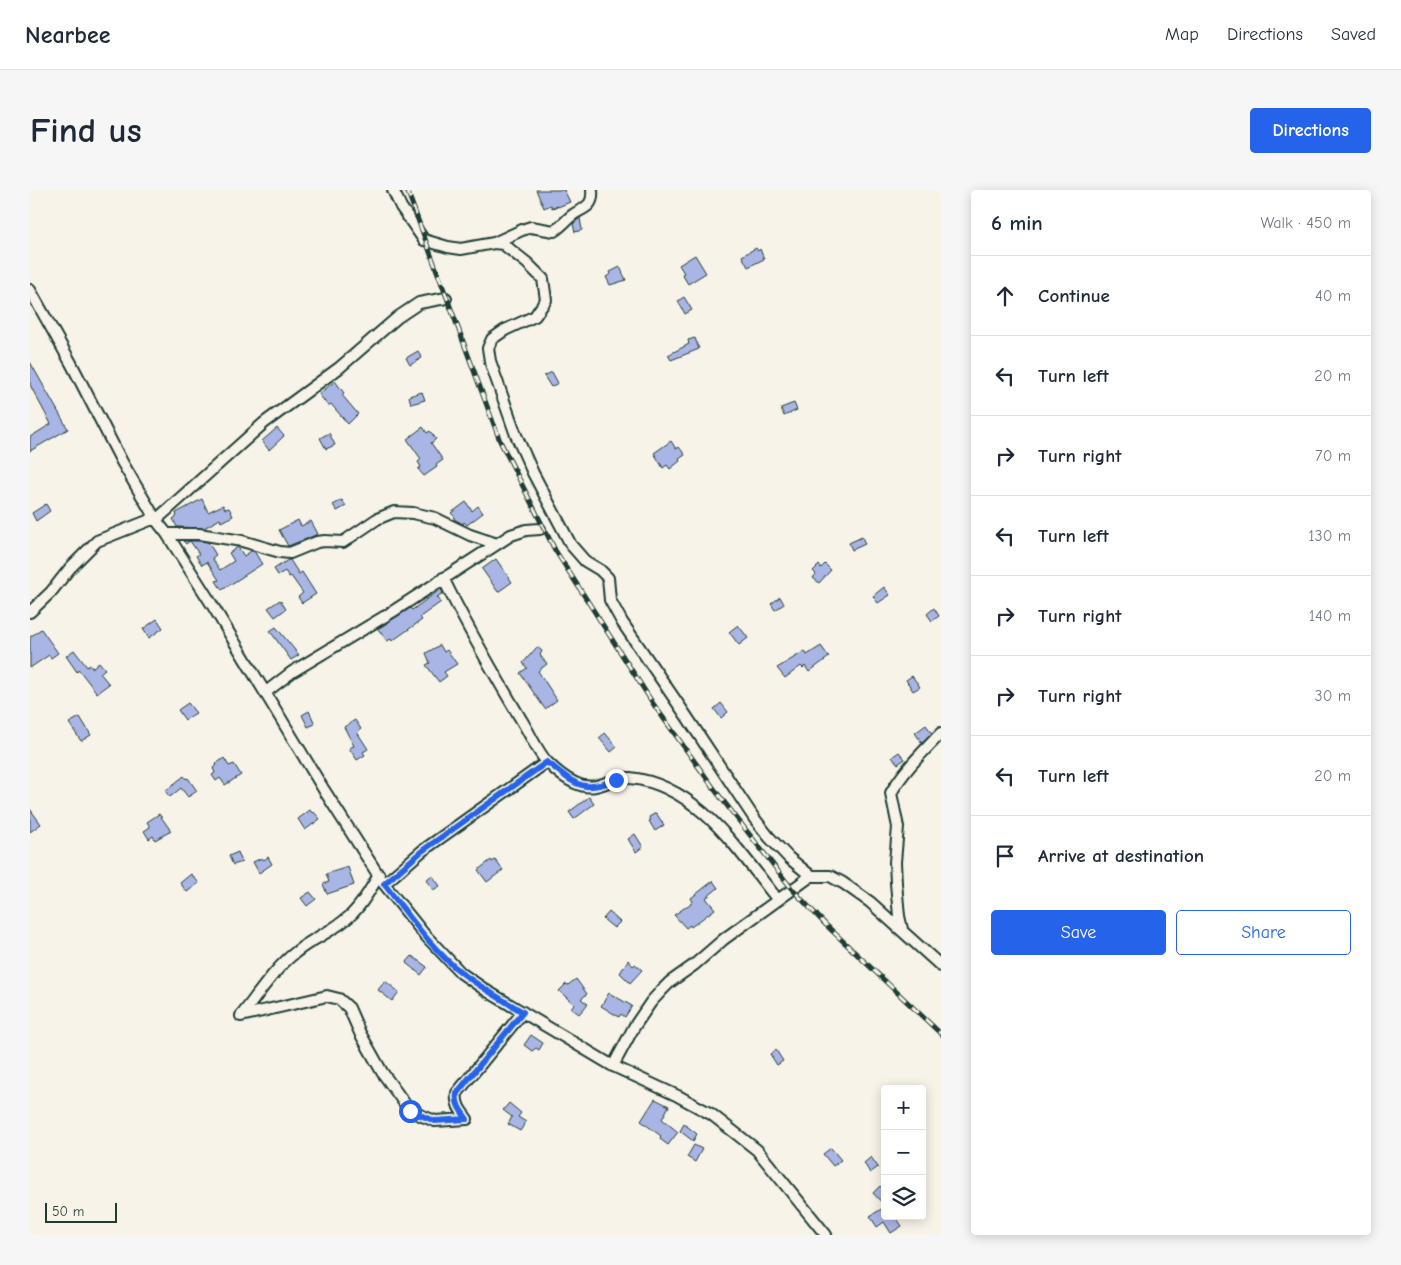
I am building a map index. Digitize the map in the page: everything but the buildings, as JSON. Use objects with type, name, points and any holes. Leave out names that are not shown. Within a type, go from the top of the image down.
[{"type":"street","points":[[393,190],[401,207],[424,240],[448,248],[461,249],[494,243],[522,230],[531,228],[554,231],[570,217],[590,204],[593,198],[592,190]]},
{"type":"street","points":[[494,243],[503,244],[510,249],[527,262],[543,279],[546,300],[535,316],[499,334],[492,339],[488,348],[490,361],[516,434],[558,523],[575,551],[608,578],[610,600],[622,622],[754,818],[789,858],[811,876]]},
{"type":"street","points":[[30,290],[71,363],[122,462],[156,520],[167,534],[266,692],[324,790],[382,879],[424,934],[461,973],[487,991],[613,1066],[678,1096],[711,1114],[756,1150],[826,1235]]},
{"type":"street","points":[[30,612],[51,592],[70,568],[97,541],[150,520],[156,520],[264,423],[339,368],[398,316],[420,303],[446,298]]},
{"type":"street","points":[[167,534],[199,534],[242,541],[290,553],[317,542],[343,542],[377,519],[394,512],[413,512],[435,518],[470,535],[497,544]]},
{"type":"street","points":[[266,692],[292,672],[392,612],[511,535],[526,530],[540,529]]},
{"type":"street","points":[[443,578],[470,633],[547,762],[574,783],[587,787],[599,787],[616,780],[628,778],[655,784],[677,794],[707,816],[778,900]]},
{"type":"street","points":[[903,930],[899,916],[896,883],[895,862],[898,827],[891,793],[908,767],[941,733]]},
{"type":"street","points":[[523,1012],[457,1093],[458,1108],[467,1119],[435,1121],[410,1111],[382,1072],[348,1008],[339,999],[327,996],[241,1016],[296,952],[353,914],[382,879],[547,762]]},
{"type":"street","points":[[613,1066],[650,1002],[670,982],[694,965],[724,939],[811,876],[830,876],[844,883],[903,930],[917,946],[941,966]]},
{"type":"railway","points":[[407,190],[500,441],[555,550],[654,705],[718,794],[792,889],[826,925],[941,1034]]},
{"type":"route","points":[[410,1111],[435,1121],[467,1119],[458,1108],[457,1093],[523,1012],[461,973],[424,934],[384,884],[422,851],[547,762],[574,783],[587,787],[599,787],[616,780]]}]
